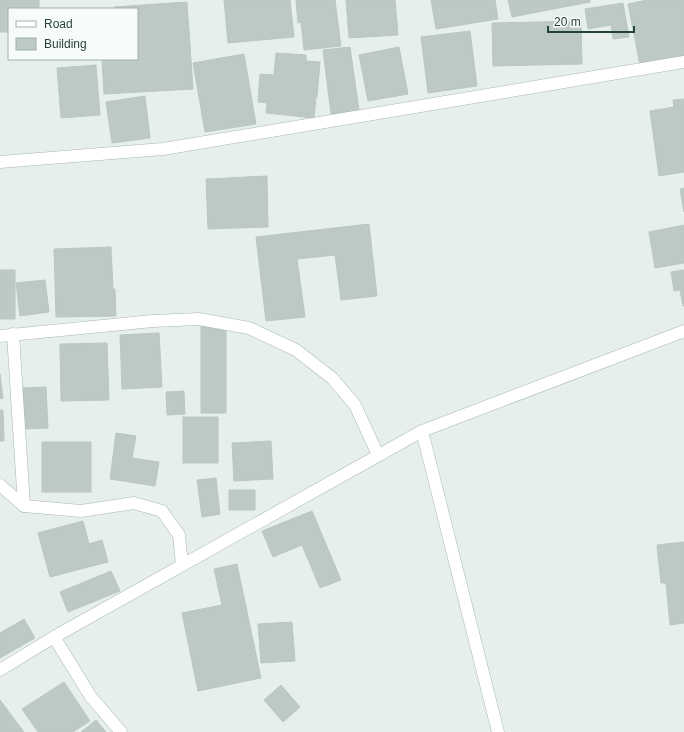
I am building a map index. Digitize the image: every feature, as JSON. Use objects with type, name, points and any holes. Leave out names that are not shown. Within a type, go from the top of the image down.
[{"type":"street","points":[[0,162],[163,149],[684,62]]},
{"type":"street","points":[[0,336],[153,321],[198,319],[249,328],[296,350],[332,378],[355,404],[378,455]]},
{"type":"street","points":[[0,670],[54,637],[422,431],[684,331]]},
{"type":"street","points":[[13,334],[24,506]]},
{"type":"street","points":[[422,431],[498,732]]},
{"type":"street","points":[[0,485],[24,506],[81,511],[134,502],[162,511],[179,535],[182,566]]},
{"type":"street","points":[[54,637],[91,697],[121,732]]},
{"type":"building","points":[[0,0],[39,0],[39,8],[8,8],[8,32],[0,32]]},
{"type":"building","points":[[224,0],[290,0],[294,37],[228,43]]},
{"type":"building","points":[[296,0],[335,0],[341,46],[304,50],[301,22],[298,23]]},
{"type":"building","points":[[346,0],[395,0],[398,35],[349,38]]},
{"type":"building","points":[[431,0],[495,0],[498,19],[436,29]]},
{"type":"building","points":[[508,0],[590,0],[590,2],[512,17]]},
{"type":"building","points":[[647,0],[684,0],[684,56],[640,65],[628,4]]},
{"type":"building","points":[[187,2],[193,89],[104,94],[102,60],[138,60],[138,8],[114,7]]},
{"type":"building","points":[[623,3],[629,37],[613,39],[611,25],[588,29],[585,9]]},
{"type":"building","points":[[581,21],[582,64],[493,66],[492,23]]},
{"type":"building","points":[[470,31],[477,86],[428,93],[421,37]]},
{"type":"building","points":[[350,47],[359,110],[331,114],[323,50]]},
{"type":"building","points":[[399,47],[408,94],[368,101],[359,55]]},
{"type":"building","points":[[276,53],[306,55],[306,61],[320,62],[314,118],[266,113],[267,103],[258,102],[260,74],[274,75]]},
{"type":"building","points":[[244,54],[256,124],[205,132],[193,63]]},
{"type":"building","points":[[96,65],[100,115],[61,118],[57,68]]},
{"type":"building","points":[[145,96],[150,138],[112,143],[106,102]]},
{"type":"building","points":[[684,99],[684,172],[659,176],[650,111],[674,107],[673,100]]},
{"type":"building","points":[[267,176],[268,227],[208,229],[206,179]]},
{"type":"building","points":[[684,188],[684,212],[680,189]]},
{"type":"building","points":[[369,224],[377,296],[341,300],[335,255],[297,259],[305,317],[266,321],[256,237]]},
{"type":"building","points":[[684,225],[684,263],[655,268],[649,232]]},
{"type":"building","points":[[111,247],[116,316],[56,317],[54,249]]},
{"type":"building","points":[[0,270],[15,270],[15,319],[0,319]]},
{"type":"building","points":[[684,270],[683,306],[680,290],[674,291],[671,272]]},
{"type":"building","points":[[45,280],[49,312],[20,316],[16,283]]},
{"type":"building","points":[[201,325],[226,325],[226,413],[201,413]]},
{"type":"building","points":[[159,333],[162,387],[122,389],[120,335]]},
{"type":"building","points":[[107,343],[109,400],[61,401],[60,344]]},
{"type":"building","points":[[0,374],[3,398],[0,399]]},
{"type":"building","points":[[46,387],[48,428],[22,429],[20,388]]},
{"type":"building","points":[[184,391],[185,414],[167,415],[166,392]]},
{"type":"building","points":[[0,410],[3,410],[4,441],[0,441]]},
{"type":"building","points":[[183,417],[218,417],[218,463],[183,463]]},
{"type":"building","points":[[116,433],[136,436],[132,458],[159,462],[155,486],[110,479]]},
{"type":"building","points":[[271,441],[273,479],[234,481],[232,443]]},
{"type":"building","points":[[42,442],[91,442],[91,492],[42,492]]},
{"type":"building","points":[[216,478],[220,514],[202,517],[197,480]]},
{"type":"building","points":[[229,490],[255,490],[255,510],[229,510]]},
{"type":"building","points":[[312,511],[341,580],[320,588],[302,545],[273,557],[262,531]]},
{"type":"building","points":[[83,521],[89,544],[102,540],[108,562],[50,577],[38,533]]},
{"type":"building","points":[[684,542],[684,623],[670,625],[666,583],[661,583],[657,545]]},
{"type":"building","points":[[237,564],[261,678],[198,691],[182,613],[222,605],[214,569]]},
{"type":"building","points":[[111,571],[120,591],[68,612],[60,592]]},
{"type":"building","points":[[24,619],[35,638],[0,658],[0,633]]},
{"type":"building","points":[[292,622],[295,661],[261,663],[258,624]]},
{"type":"building","points":[[64,682],[90,721],[73,732],[38,732],[22,709]]},
{"type":"building","points":[[281,685],[300,707],[283,722],[264,700]]},
{"type":"building","points":[[0,700],[24,732],[0,732]]},
{"type":"building","points":[[96,720],[106,732],[81,732]]}]
